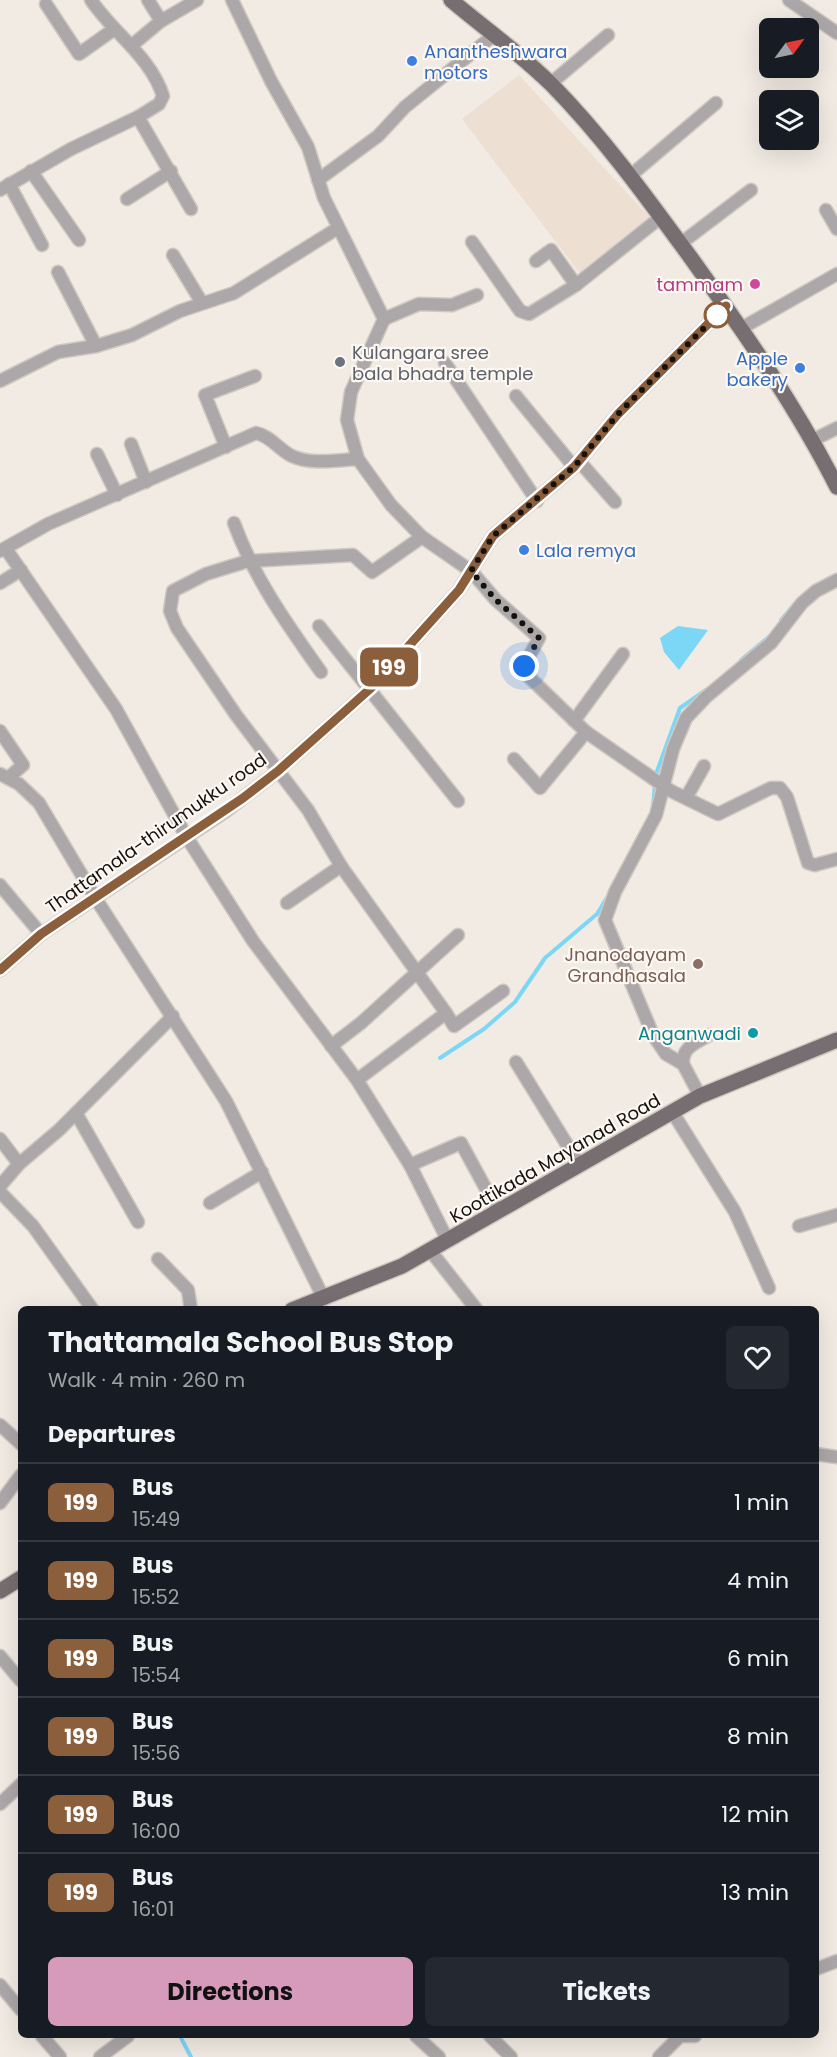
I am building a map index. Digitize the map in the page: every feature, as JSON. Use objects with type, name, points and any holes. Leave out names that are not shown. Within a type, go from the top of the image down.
[{"type":"main road","points":[[451,0],[550,84],[600,137],[726,306],[784,392],[813,440],[837,487]]},
{"type":"main road","name":"Koottikada Mayanad Road","points":[[304,1306],[402,1266],[700,1096],[837,1040]]},
{"type":"main road","points":[[0,1592],[18,1580]]},
{"type":"street","points":[[42,245],[5,187],[31,171],[138,117],[159,104],[163,96],[160,85],[131,46],[113,30],[91,0]]},
{"type":"street","points":[[148,0],[161,21]]},
{"type":"street","points":[[131,46],[161,21],[197,0]]},
{"type":"street","points":[[232,0],[270,81],[308,147],[318,180],[338,228],[384,319]]},
{"type":"street","points":[[789,0],[837,33]]},
{"type":"street","points":[[46,4],[79,54],[113,30]]},
{"type":"street","points":[[318,180],[378,136],[405,108],[494,35]]},
{"type":"street","points":[[550,84],[608,35]]},
{"type":"street","points":[[630,176],[716,103]]},
{"type":"street","points":[[138,117],[191,209]]},
{"type":"street","points":[[31,171],[79,240]]},
{"type":"street","points":[[127,199],[171,171]]},
{"type":"street","points":[[680,244],[751,190]]},
{"type":"street","points":[[826,210],[837,230]]},
{"type":"street","points":[[472,242],[523,313],[529,314],[576,285],[661,217]]},
{"type":"street","points":[[0,381],[58,352],[96,346],[132,335],[202,303],[234,293],[338,228]]},
{"type":"street","points":[[536,261],[551,250],[576,285]]},
{"type":"street","points":[[173,255],[202,303]]},
{"type":"street","points":[[58,272],[96,346]]},
{"type":"street","points":[[740,329],[837,274]]},
{"type":"street","points":[[477,295],[452,305],[419,304],[384,319],[351,392],[347,420],[358,459],[391,505],[422,537],[471,571],[496,600],[539,638],[524,666],[528,676],[586,732],[686,798],[718,814],[771,788],[780,788],[787,797],[808,863],[815,865],[837,859]]},
{"type":"street","name":"Thattamala-thirumukku road","points":[[0,970],[41,934],[226,811],[278,771],[371,688],[459,590],[493,536],[537,501],[576,464],[618,414],[726,306]]},
{"type":"street","points":[[445,363],[537,501]]},
{"type":"street","points":[[226,447],[205,395],[255,376]]},
{"type":"street","points":[[516,396],[576,464],[615,502]]},
{"type":"street","points":[[813,440],[837,428]]},
{"type":"street","points":[[358,459],[303,460],[282,451],[263,435],[256,434],[48,524],[3,550],[21,570],[116,709],[186,836],[253,941],[357,1080],[410,1165],[448,1241]]},
{"type":"street","points":[[131,444],[146,482]]},
{"type":"street","points":[[98,454],[117,495]]},
{"type":"street","points":[[234,523],[248,561],[282,618],[321,672]]},
{"type":"street","points":[[422,537],[372,572],[353,555],[248,561],[206,574],[173,591],[170,611],[177,628],[236,715],[308,810],[341,866],[454,1026],[503,991]]},
{"type":"street","points":[[0,583],[21,570]]},
{"type":"street","points":[[700,1096],[682,1065],[666,1054],[652,1035],[605,920],[615,892],[656,815],[680,727],[686,718],[706,697],[771,643],[802,603],[816,591],[837,580]]},
{"type":"street","points":[[319,626],[371,688],[458,801]]},
{"type":"street","points":[[574,721],[623,654]]},
{"type":"street","points":[[0,731],[23,765],[4,776]]},
{"type":"street","points":[[514,759],[540,788],[586,732]]},
{"type":"street","points":[[686,798],[704,766]]},
{"type":"street","points":[[4,776],[19,784],[39,803],[96,899],[226,1101],[324,1299]]},
{"type":"street","points":[[287,903],[341,866]]},
{"type":"street","points":[[0,885],[41,934]]},
{"type":"street","points":[[331,1046],[417,974],[458,935]]},
{"type":"street","points":[[357,1080],[446,1013]]},
{"type":"street","points":[[0,1186],[19,1164],[76,1113],[173,1016]]},
{"type":"street","points":[[682,1065],[682,1056],[688,1048],[710,1035]]},
{"type":"street","points":[[516,1062],[579,1164]]},
{"type":"street","points":[[76,1113],[138,1222]]},
{"type":"street","points":[[673,1113],[735,1212],[769,1288]]},
{"type":"street","points":[[0,1139],[19,1164]]},
{"type":"street","points":[[410,1165],[461,1143],[498,1211]]},
{"type":"street","points":[[210,1203],[262,1173]]},
{"type":"street","points":[[0,1192],[33,1226],[90,1306]]},
{"type":"street","points":[[799,1226],[837,1215]]},
{"type":"street","points":[[429,1249],[474,1306]]},
{"type":"street","points":[[158,1259],[188,1290],[190,1306]]},
{"type":"street","points":[[0,1425],[18,1441]]},
{"type":"street","points":[[819,1454],[837,1457]]},
{"type":"street","points":[[0,1503],[18,1479]]},
{"type":"street","points":[[0,1656],[18,1677]]},
{"type":"street","points":[[0,1804],[18,1787]]},
{"type":"street","points":[[819,1968],[837,1961]]},
{"type":"street","points":[[0,1985],[18,2006]]},
{"type":"street","points":[[44,2038],[60,2057]]},
{"type":"street","points":[[100,2057],[125,2038]]},
{"type":"street","points":[[418,2038],[439,2057]]},
{"type":"street","points":[[492,2038],[511,2057]]},
{"type":"street","points":[[658,2057],[678,2038]]},
{"type":"shaded area","points":[[519,75],[651,219],[582,276],[462,119]]},
{"type":"water","points":[[678,626],[708,630],[679,670],[664,652],[660,638]]},
{"type":"waterway","points":[[781,620],[797,601]]},
{"type":"waterway","points":[[741,660],[770,636]]},
{"type":"waterway","points":[[656,774],[680,708],[706,690]]},
{"type":"waterway","points":[[653,806],[655,784]]},
{"type":"waterway","points":[[440,1058],[484,1029],[515,1002],[545,958],[597,914],[608,896]]},
{"type":"waterway","points":[[181,2038],[191,2057]]},
{"type":"bus line","name":"199","points":[[0,970],[41,934],[140,869],[170,846],[226,811],[278,771],[371,688],[459,590],[493,536],[537,501],[574,467],[618,414],[670,365],[726,306]]},
{"type":"place","name":"Anantheshwara motors","points":[[412,61]]},
{"type":"place","name":"tammam","points":[[755,284]]},
{"type":"place","name":"Kulangara sree bala bhadra temple","points":[[340,362]]},
{"type":"place","name":"Apple bakery","points":[[800,368]]},
{"type":"place","name":"Lala remya","points":[[524,550]]},
{"type":"place","name":"Jnanodayam Grandhasala","points":[[698,964]]},
{"type":"place","name":"Anganwadi","points":[[753,1033]]},
{"type":"route","points":[[524,666],[539,638],[496,600],[471,571],[493,536],[537,501],[574,467],[618,414],[670,365],[717,315]]}]
